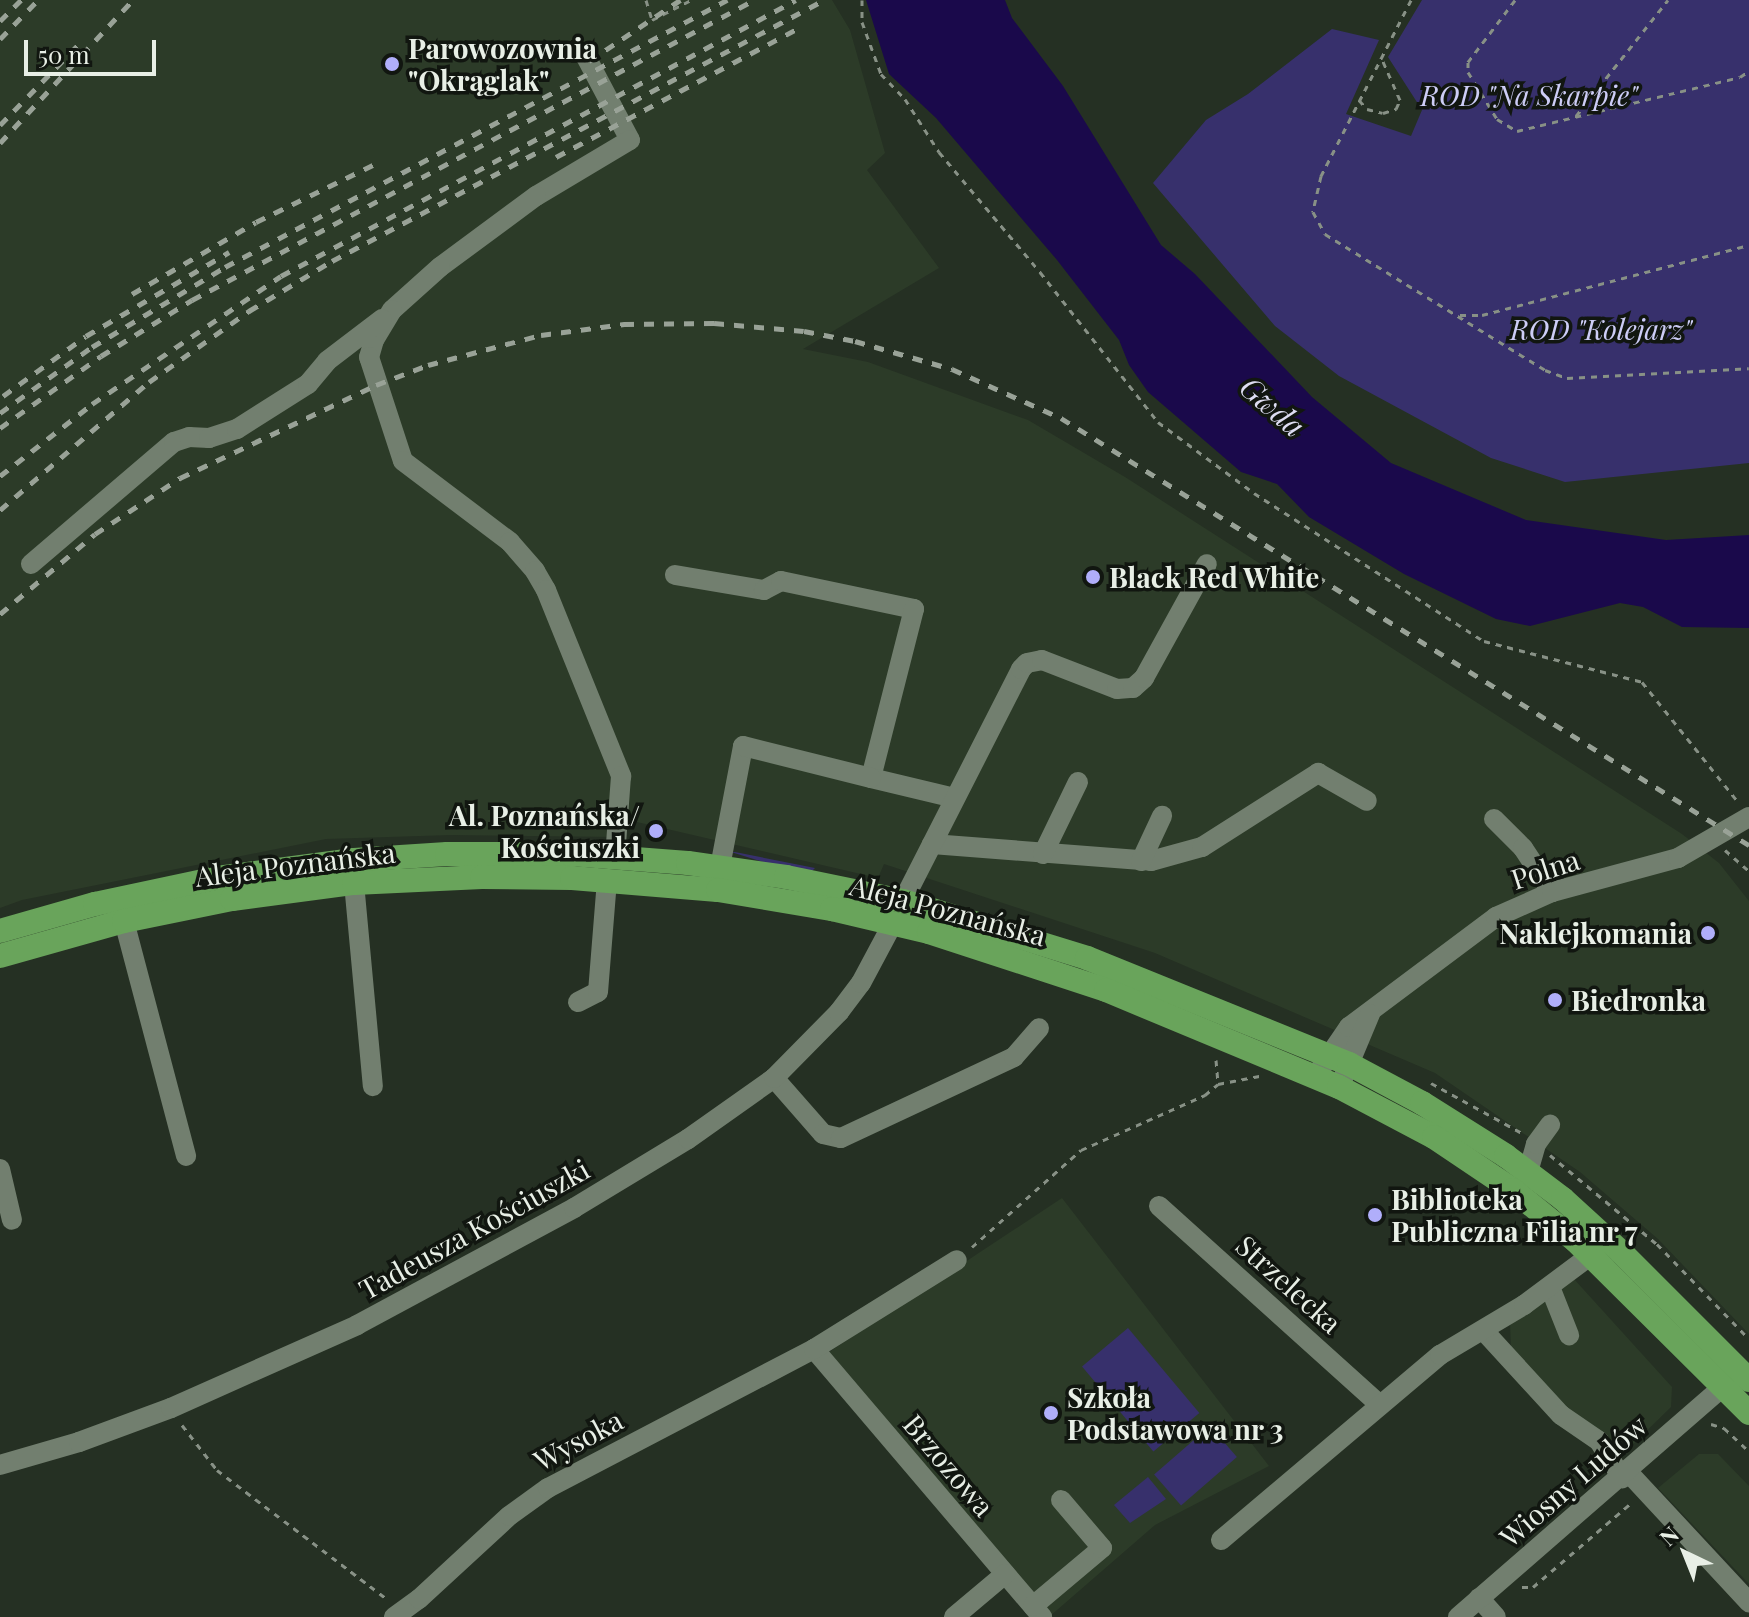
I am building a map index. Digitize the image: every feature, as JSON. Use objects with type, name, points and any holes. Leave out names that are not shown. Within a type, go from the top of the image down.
[{"type":"main road","name":"Aleja Poznańska","points":[[0,931],[172,887],[307,865],[447,854],[611,868],[743,894],[898,912],[1087,958],[1333,1071],[1447,1118],[1528,1172],[1610,1241],[1749,1380]]},
{"type":"main road","name":"Aleja Poznańska","points":[[0,956],[124,921],[243,897],[354,883],[611,868],[720,867],[807,880],[1061,973],[1283,1063],[1333,1071],[1532,1204],[1591,1255],[1749,1413]]},
{"type":"street","points":[[31,564],[174,442],[189,437],[209,438],[237,429],[308,384],[327,361],[389,314],[478,236],[630,140],[585,55]]},
{"type":"street","points":[[389,314],[369,357],[400,456],[438,491],[510,542],[541,580],[621,776],[598,992],[578,1002]]},
{"type":"street","name":"Tadeusza Kościuszki","points":[[0,1465],[79,1442],[171,1408],[357,1325],[498,1250],[688,1139],[774,1078],[847,1004],[1027,663],[1042,660],[1117,689],[1133,688],[1144,678],[1207,564]]},
{"type":"street","points":[[675,575],[764,590],[781,581],[914,609],[871,778]]},
{"type":"street","points":[[720,867],[743,746],[955,798]]},
{"type":"street","points":[[932,844],[1141,861],[1173,857],[1202,847],[1318,773],[1367,801]]},
{"type":"street","points":[[1043,854],[1078,782]]},
{"type":"street","points":[[1141,861],[1162,816]]},
{"type":"street","name":"Polna","points":[[1333,1071],[1374,1007],[1469,934],[1523,903],[1552,892],[1678,858],[1748,818]]},
{"type":"street","points":[[1494,819],[1523,848],[1552,892]]},
{"type":"street","points":[[354,883],[373,1086]]},
{"type":"street","points":[[124,921],[186,1156]]},
{"type":"street","points":[[774,1078],[820,1132],[839,1138],[1014,1057],[1039,1028]]},
{"type":"street","points":[[1528,1172],[1536,1144],[1550,1125]]},
{"type":"street","points":[[0,1169],[12,1220]]},
{"type":"street","name":"Strzelecka","points":[[1159,1206],[1380,1405]]},
{"type":"street","points":[[1221,1540],[1440,1355],[1550,1287],[1591,1255]]},
{"type":"street","name":"Wysoka","points":[[403,1615],[509,1516],[548,1488],[814,1349],[957,1260]]},
{"type":"street","points":[[1550,1287],[1569,1335]]},
{"type":"street","points":[[1483,1330],[1563,1411],[1599,1441],[1625,1475],[1645,1490],[1749,1602]]},
{"type":"street","name":"Brzozowa","points":[[814,1349],[1038,1612]]},
{"type":"street","name":"Wiosny Ludów","points":[[1458,1617],[1723,1387]]},
{"type":"street","points":[[1038,1612],[1102,1548],[1061,1500]]},
{"type":"street","points":[[954,1617],[1005,1574]]},
{"type":"street","points":[[1479,1598],[1496,1617]]},
{"type":"path","points":[[646,0],[652,20],[691,0]]},
{"type":"path","points":[[862,0],[862,22],[881,74],[905,99],[939,152],[1040,272],[1158,422],[1254,493],[1484,641],[1642,682],[1733,792],[1748,818]]},
{"type":"path","points":[[1411,0],[1321,176],[1313,212],[1316,223],[1325,234],[1545,370],[1567,378],[1749,368]]},
{"type":"path","points":[[1515,0],[1472,53],[1468,72],[1497,119],[1517,131],[1740,77],[1749,71]]},
{"type":"path","points":[[1576,117],[1668,0]]},
{"type":"path","points":[[1359,100],[1367,109],[1383,113],[1396,109],[1400,100],[1380,56]]},
{"type":"path","points":[[1456,315],[1482,315],[1749,245]]},
{"type":"path","points":[[1718,836],[1727,853],[1749,871]]},
{"type":"path","points":[[1215,1049],[1218,1084]]},
{"type":"path","points":[[976,1243],[1081,1150],[1205,1095],[1218,1084],[1278,1075],[1283,1063]]},
{"type":"path","points":[[171,1408],[205,1458],[217,1470],[403,1615]]},
{"type":"path","points":[[1710,1424],[1724,1428],[1749,1451]]},
{"type":"path","points":[[1512,1584],[1533,1587],[1645,1490]]},
{"type":"shaded area","points":[[0,0],[832,0],[850,30],[885,153],[867,170],[939,268],[803,349],[868,362],[1028,420],[1125,477],[1682,834],[1719,863],[1749,901],[1749,1334],[1658,1239],[1580,1172],[1435,1073],[1155,953],[884,864],[878,878],[624,819],[620,837],[451,835],[326,839],[22,900],[0,908]]},
{"type":"shaded area","name":"Szkoła Podstawowa nr 3","points":[[1062,1198],[1269,1466],[1155,1525],[1049,1617],[829,1352]]},
{"type":"shaded area","points":[[1574,1279],[1672,1387],[1671,1407],[1621,1456],[1607,1438],[1576,1418],[1511,1351],[1510,1321]]},
{"type":"shaded area","points":[[1699,1454],[1718,1454],[1749,1486],[1749,1584],[1658,1488]]},
{"type":"green space","name":"ROD \"Kolejarz\"","points":[[1422,0],[1749,0],[1749,463],[1565,482],[1491,458],[1339,376],[1275,326],[1153,183],[1206,120],[1248,94],[1332,29],[1379,40],[1346,114],[1411,136],[1422,110],[1388,57]]},
{"type":"green space","points":[[731,852],[815,868],[812,871],[773,865]]},
{"type":"green space","points":[[1128,1328],[1199,1413],[1153,1452],[1082,1367]]},
{"type":"green space","points":[[1210,1426],[1237,1457],[1181,1505],[1154,1475]]},
{"type":"green space","points":[[1148,1477],[1166,1499],[1130,1523],[1114,1505]]},
{"type":"water","name":"Gwda","points":[[866,0],[1005,0],[1012,18],[1063,86],[1161,245],[1195,274],[1312,397],[1391,463],[1526,520],[1666,540],[1749,535],[1749,628],[1682,627],[1643,607],[1620,603],[1530,626],[1496,619],[1404,574],[1309,517],[1277,484],[1241,472],[1148,392],[1129,365],[1119,340],[1057,260],[936,118],[889,74]]},
{"type":"railway","points":[[0,21],[21,0]]},
{"type":"railway","points":[[0,39],[38,0]]},
{"type":"railway","points":[[0,143],[133,0]]},
{"type":"railway","points":[[589,61],[680,0]]},
{"type":"railway","points":[[0,413],[92,347],[225,267],[727,0]]},
{"type":"railway","points":[[0,428],[101,356],[192,300],[754,0]]},
{"type":"railway","points":[[0,476],[92,404],[281,276],[796,0]]},
{"type":"railway","points":[[0,510],[149,382],[249,311],[332,261],[824,0]]},
{"type":"railway","points":[[556,157],[797,29]]},
{"type":"railway","points":[[0,125],[78,45]]},
{"type":"railway","points":[[132,294],[256,222],[373,165]]},
{"type":"railway","points":[[3,396],[86,336],[229,252]]},
{"type":"railway","points":[[0,614],[95,534],[180,478],[376,385],[428,365],[541,335],[624,324],[714,323],[804,331],[855,341],[952,369],[1061,418],[1749,845]]},
{"type":"place","name":"Parowozownia \"Okrąglak\"","points":[[392,64]]},
{"type":"place","name":"Black Red White","points":[[1093,577]]},
{"type":"place","name":"Al. Poznańska/ Kościuszki","points":[[656,831]]},
{"type":"place","name":"Naklejkomania","points":[[1708,933]]},
{"type":"place","name":"Biedronka","points":[[1555,1000]]},
{"type":"place","name":"Biblioteka Publiczna Filia nr 7","points":[[1375,1215]]},
{"type":"place","name":"Szkoła Podstawowa nr 3","points":[[1051,1413]]},
{"type":"park label","name":"ROD \"Na Skarpie\"","points":[[1529,95]]}]
